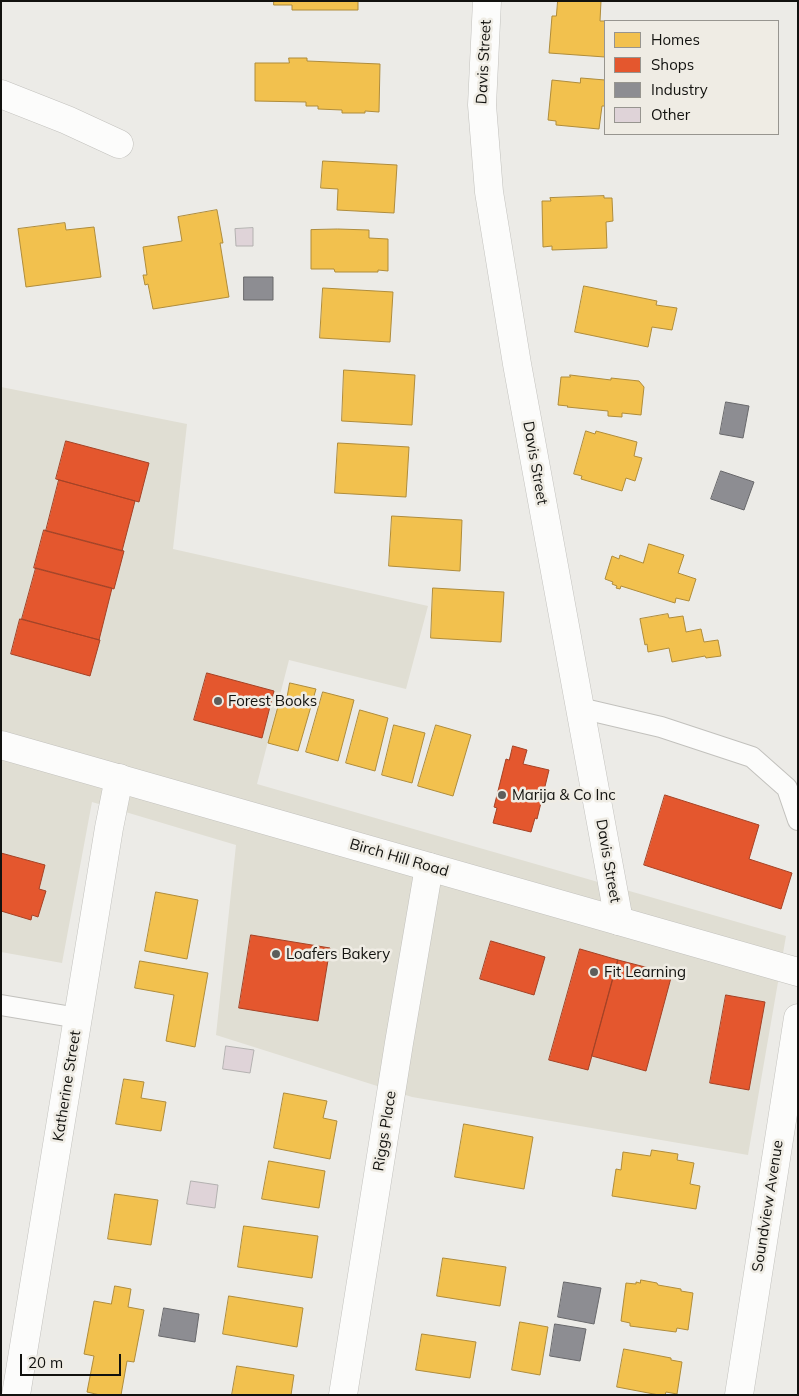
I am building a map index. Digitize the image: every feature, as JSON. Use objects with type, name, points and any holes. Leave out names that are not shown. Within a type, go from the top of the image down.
[{"type":"street","name":"Davis Street","points":[[487,1],[482,105],[489,192],[517,364],[618,921]]},
{"type":"street","points":[[1,94],[67,120],[119,144]]},
{"type":"street","name":"Birch Hill Road","points":[[1,745],[798,972]]},
{"type":"street","name":"Katherine Street","points":[[16,1395],[119,778]]},
{"type":"street","name":"Riggs Place","points":[[344,1395],[397,1053],[429,867]]},
{"type":"street","name":"Soundview Avenue","points":[[739,1395],[798,1018]]},
{"type":"lane","points":[[580,708],[661,727],[752,757],[787,788],[798,820]]},
{"type":"lane","points":[[1,1005],[78,1018]]},
{"type":"shaded area","points":[[1,387],[187,424],[173,549],[428,606],[406,689],[289,660],[257,784],[786,936],[748,1155],[412,1097],[216,1035],[236,845],[92,802],[62,963],[1,952]]},
{"type":"building: Homes","points":[[274,1],[358,1],[358,10],[292,10],[292,5],[274,5]]},
{"type":"building: Homes","points":[[558,1],[601,1],[600,21],[604,21],[604,57],[549,53],[552,16],[556,16]]},
{"type":"building: Homes","points":[[289,58],[307,58],[307,61],[380,64],[379,112],[342,113],[342,110],[318,109],[318,106],[306,106],[306,102],[255,101],[255,63],[289,63]]},
{"type":"building: Homes","points":[[581,78],[604,80],[604,106],[602,106],[599,129],[556,125],[556,121],[548,120],[552,80],[580,83]]},
{"type":"building: Homes","points":[[323,161],[397,165],[394,213],[337,210],[338,189],[321,188]]},
{"type":"building: Homes","points":[[604,196],[604,198],[612,198],[613,221],[606,222],[607,248],[552,250],[552,246],[543,247],[542,201],[551,201],[550,198]]},
{"type":"building: Homes","points":[[217,210],[223,243],[220,243],[229,297],[153,309],[148,284],[145,285],[143,275],[147,275],[143,247],[182,241],[178,217]]},
{"type":"building: Homes","points":[[65,223],[66,230],[94,227],[101,277],[26,287],[18,229]]},
{"type":"building: Homes","points":[[311,230],[369,230],[369,238],[388,239],[388,271],[335,272],[334,269],[311,269]]},
{"type":"building: Homes","points":[[584,286],[657,301],[656,305],[677,308],[672,330],[652,327],[648,347],[575,332]]},
{"type":"building: Homes","points":[[323,288],[393,292],[390,342],[320,338]]},
{"type":"building: Homes","points":[[344,370],[415,375],[412,425],[342,421]]},
{"type":"building: Homes","points":[[570,375],[639,381],[644,387],[641,415],[622,413],[622,417],[608,416],[608,411],[558,405],[561,377],[570,377]]},
{"type":"building: Homes","points":[[586,431],[595,434],[596,431],[637,442],[634,456],[642,458],[635,481],[626,478],[622,491],[581,479],[582,476],[574,474]]},
{"type":"building: Homes","points":[[338,443],[409,447],[406,497],[335,493]]},
{"type":"building: Homes","points":[[392,516],[462,520],[460,571],[389,566]]},
{"type":"building: Homes","points":[[649,544],[684,555],[678,573],[696,579],[689,601],[676,598],[675,603],[621,586],[620,589],[616,588],[617,586],[612,584],[613,582],[605,579],[612,556],[619,559],[620,555],[643,563]]},
{"type":"building: Homes","points":[[433,588],[504,592],[501,642],[431,638]]},
{"type":"building: Homes","points":[[668,614],[669,618],[683,616],[686,632],[701,629],[704,642],[718,640],[721,656],[706,658],[705,656],[672,662],[669,648],[648,652],[640,619]]},
{"type":"building: Homes","points":[[290,683],[316,689],[298,751],[268,743],[280,699],[286,701]]},
{"type":"building: Homes","points":[[323,692],[354,700],[338,761],[306,752]]},
{"type":"building: Homes","points":[[360,710],[388,718],[375,771],[346,763]]},
{"type":"building: Homes","points":[[394,725],[425,733],[412,783],[382,775]]},
{"type":"building: Homes","points":[[436,725],[471,735],[453,796],[418,786]]},
{"type":"building: Homes","points":[[156,892],[198,900],[187,959],[145,951]]},
{"type":"building: Homes","points":[[140,961],[208,973],[195,1047],[166,1041],[174,995],[135,988]]},
{"type":"building: Homes","points":[[124,1079],[144,1082],[141,1098],[166,1102],[161,1131],[116,1124]]},
{"type":"building: Homes","points":[[284,1093],[327,1101],[323,1118],[337,1121],[330,1159],[274,1148]]},
{"type":"building: Homes","points":[[464,1124],[533,1137],[524,1189],[455,1177]]},
{"type":"building: Homes","points":[[652,1150],[678,1154],[677,1160],[694,1163],[690,1184],[700,1186],[696,1209],[612,1196],[616,1169],[621,1170],[623,1152],[650,1156]]},
{"type":"building: Homes","points":[[269,1161],[325,1171],[319,1208],[262,1199]]},
{"type":"building: Homes","points":[[115,1194],[158,1200],[151,1245],[108,1239]]},
{"type":"building: Homes","points":[[244,1226],[318,1236],[312,1278],[238,1267]]},
{"type":"building: Homes","points":[[443,1258],[506,1267],[500,1306],[437,1296]]},
{"type":"building: Homes","points":[[641,1280],[693,1293],[688,1330],[677,1328],[676,1332],[630,1326],[630,1323],[621,1321],[626,1283],[636,1284],[636,1282],[640,1283]]},
{"type":"building: Homes","points":[[115,1286],[131,1289],[128,1307],[144,1310],[134,1362],[127,1361],[121,1395],[100,1395],[87,1392],[94,1356],[84,1354],[94,1301],[111,1304]]},
{"type":"building: Homes","points":[[229,1296],[303,1308],[297,1347],[223,1334]]},
{"type":"building: Homes","points":[[520,1322],[548,1327],[540,1375],[512,1370]]},
{"type":"building: Homes","points":[[422,1334],[476,1342],[470,1378],[416,1370]]},
{"type":"building: Homes","points":[[624,1349],[682,1362],[677,1394],[666,1392],[665,1395],[659,1395],[617,1387]]},
{"type":"building: Homes","points":[[237,1366],[294,1375],[291,1395],[232,1395]]},
{"type":"building: Shops","points":[[66,441],[149,463],[139,502],[56,479]]},
{"type":"building: Shops","points":[[59,480],[135,501],[122,551],[46,531]]},
{"type":"building: Shops","points":[[44,530],[124,551],[114,589],[34,568]]},
{"type":"building: Shops","points":[[36,568],[112,588],[99,640],[22,619]]},
{"type":"building: Shops","points":[[20,619],[100,640],[90,676],[11,654]]},
{"type":"building: Shops","points":[[207,673],[274,691],[262,738],[194,720]]},
{"type":"building: Shops","points":[[513,746],[527,750],[523,764],[549,770],[537,819],[535,818],[531,832],[493,823],[497,808],[494,807],[506,759],[509,760]]},
{"type":"building: Shops","points":[[665,795],[759,825],[749,859],[792,873],[781,909],[644,865]]},
{"type":"building: Shops","points":[[1,853],[45,865],[39,889],[46,891],[38,917],[32,915],[31,920],[1,911]]},
{"type":"building: Shops","points":[[251,935],[330,948],[318,1021],[239,1008]]},
{"type":"building: Shops","points":[[491,941],[545,957],[534,995],[480,979]]},
{"type":"building: Shops","points":[[580,949],[618,960],[588,1070],[549,1060]]},
{"type":"building: Shops","points":[[618,960],[672,974],[646,1071],[592,1056]]},
{"type":"building: Shops","points":[[726,995],[765,1002],[749,1090],[710,1083]]},
{"type":"building: Industry","points":[[244,277],[273,277],[273,300],[244,300]]},
{"type":"building: Industry","points":[[726,402],[749,406],[743,438],[720,434]]},
{"type":"building: Industry","points":[[721,471],[754,482],[744,510],[711,499]]},
{"type":"building: Industry","points":[[564,1282],[601,1288],[594,1324],[558,1317]]},
{"type":"building: Industry","points":[[164,1308],[199,1314],[195,1342],[159,1336]]},
{"type":"building: Industry","points":[[555,1324],[586,1329],[580,1361],[550,1356]]},
{"type":"building: Other","points":[[253,228],[253,246],[236,246],[235,229]]},
{"type":"building: Other","points":[[226,1046],[254,1050],[250,1073],[223,1069]]},
{"type":"building: Other","points":[[191,1181],[218,1185],[215,1208],[187,1204]]},
{"type":"place","name":"Forest Books","points":[[218,701]]},
{"type":"place","name":"Marija & Co Inc","points":[[502,795]]},
{"type":"place","name":"Loafers Bakery","points":[[276,954]]},
{"type":"place","name":"Fit Learning","points":[[594,972]]}]
